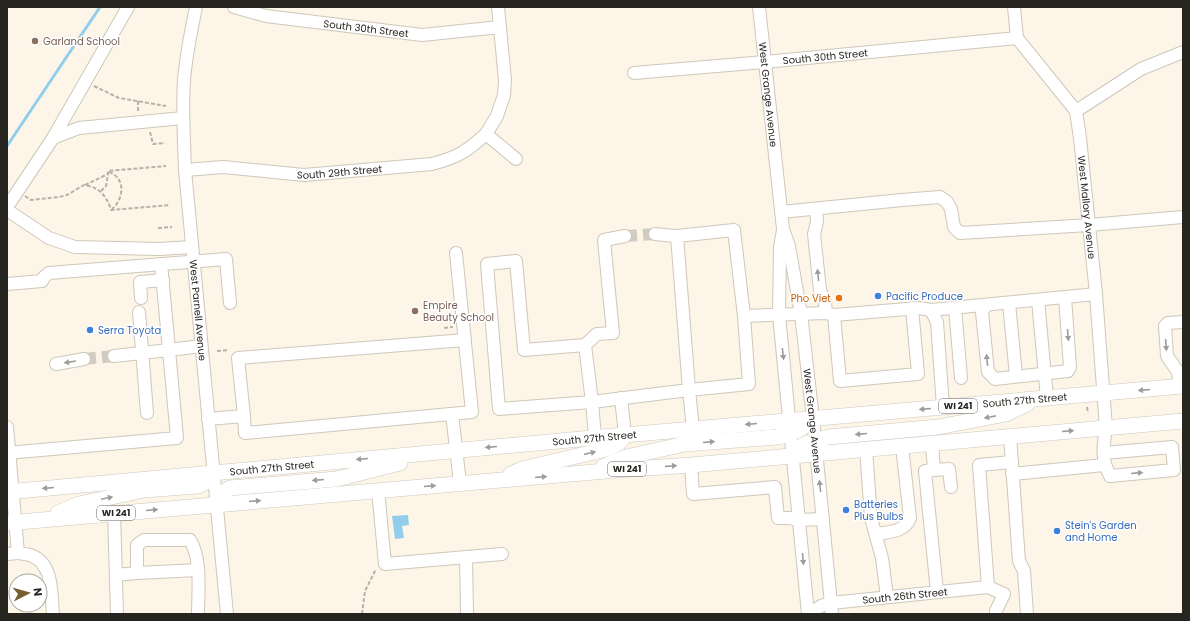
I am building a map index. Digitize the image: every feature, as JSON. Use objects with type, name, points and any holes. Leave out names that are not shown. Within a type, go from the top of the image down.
[{"type":"main road","name":"South 27th Street","points":[[813,419],[1181,386]]},
{"type":"main road","points":[[816,446],[828,437],[946,425],[1006,414],[1043,399]]},
{"type":"main road","points":[[591,472],[626,457],[685,444],[777,437],[791,427],[802,428],[813,419]]},
{"type":"main road","name":"WI 241","points":[[11,523],[378,490],[691,465],[793,455],[816,446],[866,449],[1183,421]]},
{"type":"main road","name":"South 27th Street","points":[[10,491],[595,437],[693,430],[791,427]]},
{"type":"main road","points":[[499,480],[522,469],[607,449],[618,444],[625,435]]},
{"type":"main road","points":[[216,504],[221,494],[230,488],[336,479],[398,464],[437,452]]},
{"type":"main road","points":[[44,519],[79,504],[144,490],[198,486],[206,482],[213,473]]},
{"type":"street","points":[[7,207],[53,138],[128,7]]},
{"type":"street","name":"West Parnell Avenue","points":[[196,7],[189,40],[184,81],[183,118],[185,170],[227,614]]},
{"type":"street","name":"South 30th Street","points":[[234,7],[266,16],[422,35],[500,28]]},
{"type":"street","name":"South 29th Street","points":[[185,170],[223,167],[304,175],[432,164],[451,159],[467,150],[486,134],[497,116],[504,95],[505,80],[498,7]]},
{"type":"street","name":"West Grange Avenue","points":[[759,7],[783,229],[789,246],[801,314],[816,446],[831,608]]},
{"type":"street","points":[[1014,7],[1017,38],[1076,111],[1141,69],[1183,52]]},
{"type":"street","name":"South 30th Street","points":[[634,73],[1017,38]]},
{"type":"street","name":"West Mallory Avenue","points":[[1076,111],[1096,294],[1106,428],[1104,465]]},
{"type":"street","points":[[53,138],[78,128],[183,118]]},
{"type":"street","points":[[486,134],[516,160]]},
{"type":"street","points":[[781,212],[940,197],[947,202],[951,209],[954,227],[960,233],[1089,225],[1183,217]]},
{"type":"street","points":[[816,209],[817,222],[814,234],[820,290],[830,314],[840,382],[918,374],[912,308]]},
{"type":"street","points":[[7,210],[49,238],[75,247],[159,249],[192,247]]},
{"type":"street","name":"West Grange Avenue","points":[[783,229],[780,247],[779,315],[808,614]]},
{"type":"street","points":[[625,236],[604,240],[613,333],[597,334],[585,345],[524,350],[516,261],[486,264],[500,409],[592,402],[749,384],[744,316],[734,230],[677,236],[655,234]]},
{"type":"street","points":[[677,236],[693,430]]},
{"type":"street","points":[[456,253],[465,340],[472,412],[245,433],[238,358],[465,340]]},
{"type":"street","points":[[7,284],[42,280],[49,274],[226,259],[230,303]]},
{"type":"street","points":[[8,453],[177,438],[161,264]]},
{"type":"street","points":[[141,298],[140,282],[162,280]]},
{"type":"street","points":[[744,316],[830,314],[912,308],[931,310],[1096,294]]},
{"type":"street","points":[[986,305],[982,312],[988,372],[995,379],[1068,371],[1070,367],[1065,297]]},
{"type":"street","points":[[1038,300],[1044,374],[1043,399]]},
{"type":"street","points":[[1009,303],[1016,376]]},
{"type":"street","points":[[955,308],[962,378]]},
{"type":"street","points":[[931,310],[937,322],[943,407]]},
{"type":"street","points":[[139,312],[141,353],[147,413]]},
{"type":"street","points":[[1181,386],[1178,372],[1167,356],[1165,326],[1168,323],[1183,322]]},
{"type":"street","points":[[585,345],[595,437]]},
{"type":"street","points":[[114,356],[201,346]]},
{"type":"street","points":[[56,364],[84,359]]},
{"type":"street","points":[[621,398],[625,435]]},
{"type":"street","points":[[452,414],[460,484]]},
{"type":"street","points":[[208,419],[244,416]]},
{"type":"street","points":[[7,427],[12,554],[32,556],[42,562],[47,570],[50,581],[53,614]]},
{"type":"street","points":[[1010,436],[1019,561],[1024,571],[1027,614]]},
{"type":"street","points":[[932,443],[934,470]]},
{"type":"street","points":[[876,534],[898,530],[908,523],[910,518],[902,446]]},
{"type":"street","points":[[988,587],[979,465],[1012,468],[1104,465],[1110,476],[1174,470],[1172,447],[1104,453]]},
{"type":"street","points":[[866,449],[871,518],[882,558],[887,597]]},
{"type":"street","points":[[691,465],[693,494],[775,487],[778,518],[799,520],[823,519]]},
{"type":"street","points":[[937,592],[925,471],[949,469],[951,487]]},
{"type":"street","points":[[378,490],[385,564],[502,554]]},
{"type":"street","points":[[114,513],[117,614]]},
{"type":"street","points":[[137,573],[137,545],[144,540],[190,540],[195,547],[198,570],[198,614]]},
{"type":"street","points":[[466,557],[467,614]]},
{"type":"street","points":[[116,575],[198,570]]},
{"type":"street","name":"South 26th Street","points":[[808,614],[821,606],[831,608],[887,597],[988,587],[1004,594],[996,614]]},
{"type":"path","points":[[86,81],[119,98],[166,106]]},
{"type":"path","points":[[17,192],[31,200],[66,195],[108,173],[166,166]]},
{"type":"path","points":[[101,191],[106,186],[108,173]]},
{"type":"path","points":[[108,173],[117,177],[121,187],[121,197],[111,210]]},
{"type":"path","points":[[84,185],[101,191],[109,202],[111,210]]},
{"type":"path","points":[[111,210],[170,205]]},
{"type":"path","points":[[158,228],[172,227]]},
{"type":"path","points":[[217,351],[229,350]]},
{"type":"path","points":[[1087,407],[1088,413]]},
{"type":"path","points":[[362,614],[365,591],[374,571],[379,566],[385,564]]},
{"type":"water","points":[[408,515],[409,525],[402,526],[404,538],[395,539],[392,516]]},
{"type":"waterway","points":[[7,146],[100,7]]},
{"type":"tunnel","points":[[625,236],[655,234]]},
{"type":"tunnel","points":[[84,359],[114,356]]},
{"type":"place","name":"Garland School","points":[[35,41]]},
{"type":"place","name":"Pacific Produce","points":[[878,296]]},
{"type":"place","name":"Pho Viet","points":[[839,298]]},
{"type":"place","name":"Empire Beauty School","points":[[415,311]]},
{"type":"place","name":"Serra Toyota","points":[[90,330]]},
{"type":"place","name":"Batteries Plus Bulbs","points":[[846,510]]},
{"type":"place","name":"Stein's Garden and Home","points":[[1057,531]]}]
